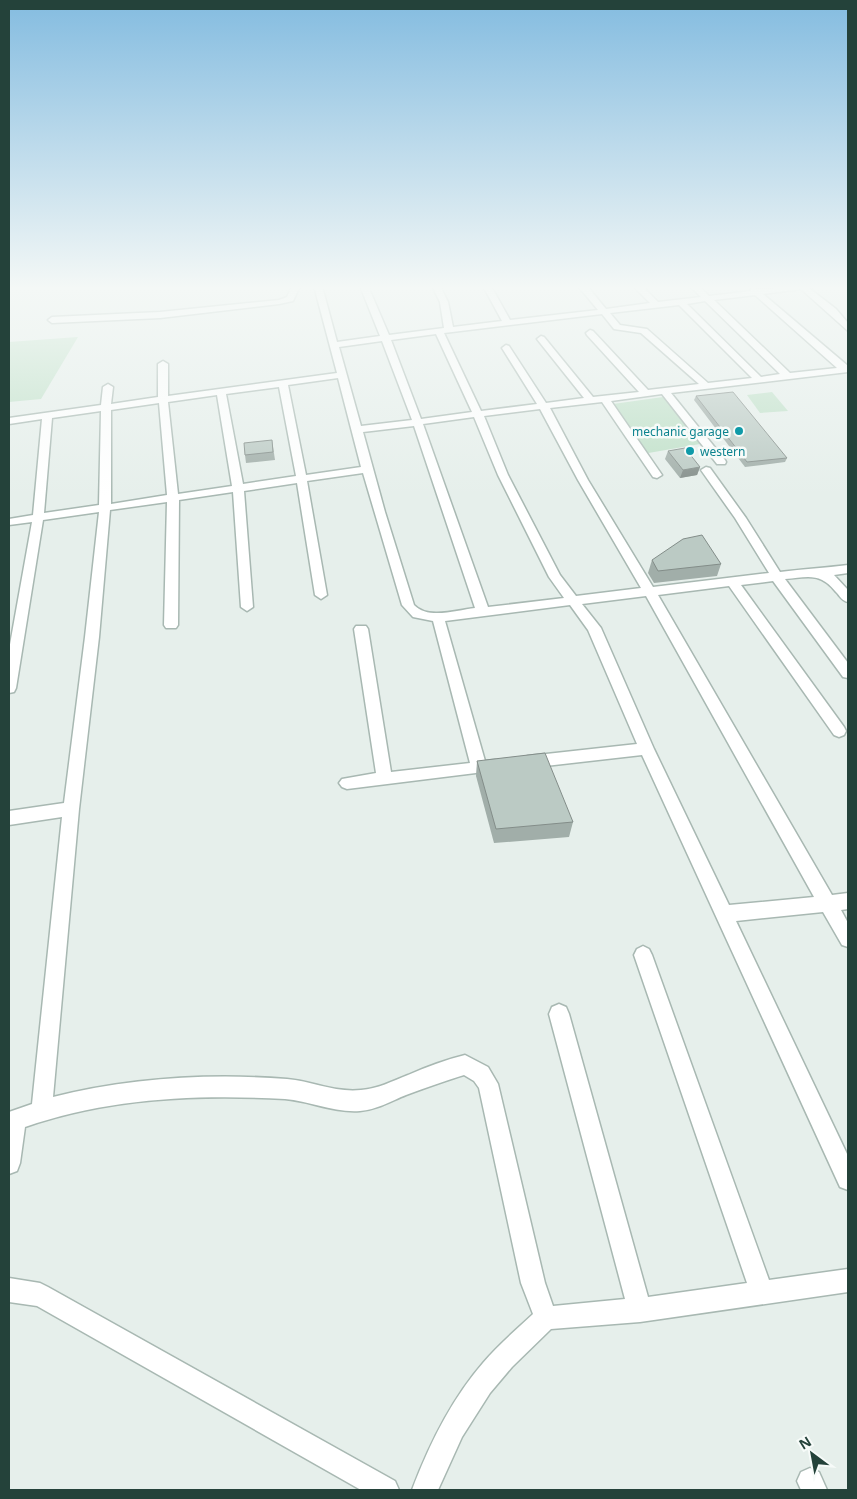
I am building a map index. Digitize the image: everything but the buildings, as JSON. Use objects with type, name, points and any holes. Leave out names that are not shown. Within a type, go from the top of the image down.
[{"type":"street","points":[[337,356],[379,512],[408,605],[416,614],[438,617],[806,573],[822,574],[848,569]]},
{"type":"street","points":[[394,356],[419,422],[484,612]]},
{"type":"street","points":[[455,356],[503,475],[555,578],[594,628],[646,748],[848,1179]]},
{"type":"street","points":[[511,356],[544,407],[583,480],[650,591],[848,940]]},
{"type":"street","points":[[555,356],[591,401]]},
{"type":"street","points":[[611,356],[646,394]]},
{"type":"street","points":[[673,356],[706,386]]},
{"type":"street","points":[[735,356],[759,380]]},
{"type":"street","points":[[766,356],[787,376]]},
{"type":"street","points":[[830,356],[846,370]]},
{"type":"street","points":[[163,364],[163,399],[173,498],[171,625]]},
{"type":"street","points":[[356,430],[846,370]]},
{"type":"street","points":[[9,421],[342,375]]},
{"type":"street","points":[[283,383],[290,411],[321,596]]},
{"type":"street","points":[[42,1109],[71,809],[92,637],[105,508],[106,407],[108,387]]},
{"type":"street","points":[[221,392],[238,488],[247,607]]},
{"type":"street","points":[[664,392],[721,462]]},
{"type":"street","points":[[605,399],[657,475]]},
{"type":"street","points":[[9,688],[38,518],[47,415]]},
{"type":"street","points":[[9,522],[368,469]]},
{"type":"street","points":[[706,470],[740,518],[777,577],[848,672]]},
{"type":"street","points":[[822,574],[835,580],[848,598]]},
{"type":"street","points":[[733,583],[838,731]]},
{"type":"street","points":[[438,617],[479,768]]},
{"type":"street","points":[[360,629],[384,778]]},
{"type":"street","points":[[347,782],[646,748]]},
{"type":"street","points":[[9,818],[71,809]]},
{"type":"street","points":[[724,914],[848,901]]},
{"type":"street","points":[[642,955],[762,1292]]},
{"type":"street","points":[[559,1014],[640,1310]]},
{"type":"street","points":[[9,1163],[12,1120],[42,1109],[132,1092],[198,1088],[289,1089],[338,1098],[369,1100],[448,1069],[465,1065],[481,1074],[488,1084],[533,1283],[546,1318]]},
{"type":"street","points":[[425,1490],[430,1475],[457,1420],[490,1372],[546,1318],[640,1310],[848,1280]]},
{"type":"street","points":[[9,1290],[40,1295],[386,1490]]},
{"type":"green space","points":[[9,356],[67,356],[41,399],[9,402]]},
{"type":"green space","points":[[772,392],[788,411],[760,413],[747,395]]},
{"type":"green space","points":[[663,397],[700,444],[637,455],[613,404]]},
{"type":"place","name":"mechanic garage","points":[[739,431]]},
{"type":"place","name":"western","points":[[690,451]]}]
